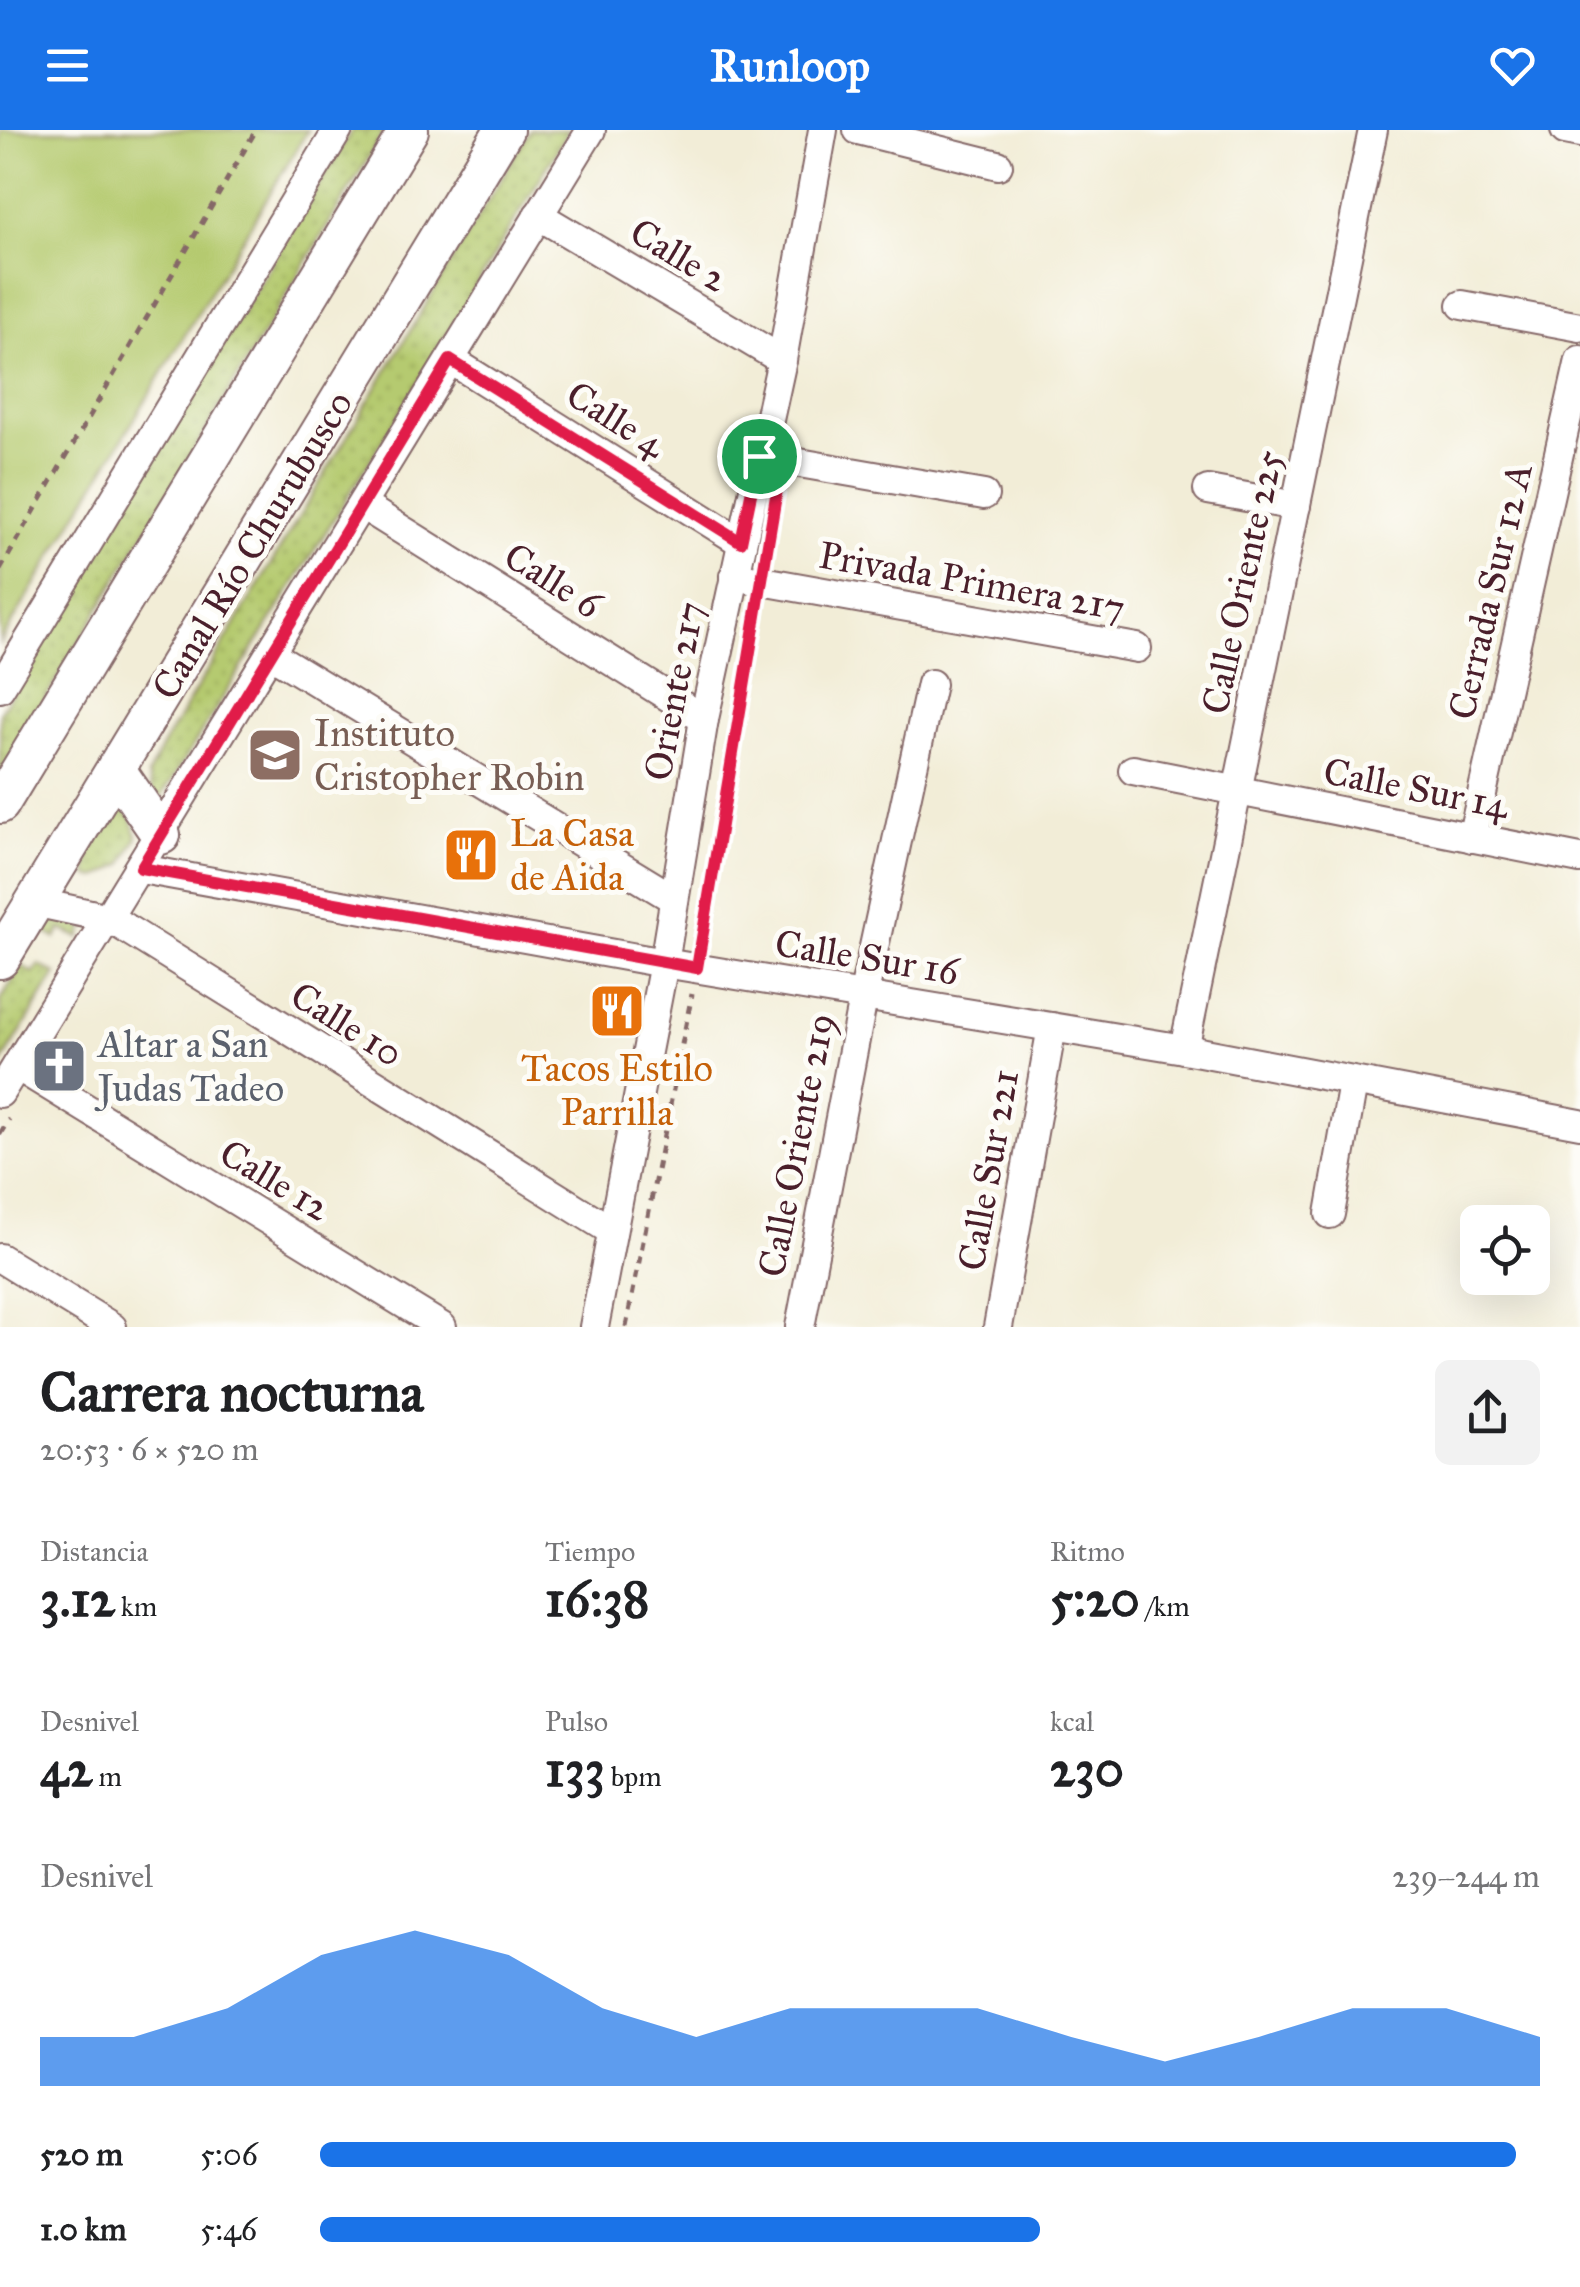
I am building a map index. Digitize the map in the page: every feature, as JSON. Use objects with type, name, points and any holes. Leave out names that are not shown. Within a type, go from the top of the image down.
[{"type":"main road","points":[[0,804],[409,130]]},
{"type":"main road","name":"Canal Río Churubusco","points":[[0,959],[504,130]]},
{"type":"main road","points":[[116,770],[161,835]]},
{"type":"street","points":[[0,688],[338,130]]},
{"type":"street","name":"Canal Río Churubusco","points":[[0,1093],[590,130]]},
{"type":"street","name":"Oriente 217","points":[[594,1327],[664,963],[704,719],[748,579],[741,542],[782,360],[823,130]]},
{"type":"street","points":[[858,130],[998,164]]},
{"type":"street","name":"Calle Oriente 225","points":[[1184,1049],[1373,130]]},
{"type":"street","points":[[1565,130],[1580,133]]},
{"type":"street","name":"Calle 2","points":[[538,216],[782,360]]},
{"type":"street","points":[[1462,305],[1580,327]]},
{"type":"street","name":"Calle 4","points":[[450,360],[741,542]]},
{"type":"street","name":"Cerrada Sur 12 A","points":[[1472,838],[1580,360]]},
{"type":"street","points":[[759,456],[984,495]]},
{"type":"street","points":[[1208,490],[1296,506]]},
{"type":"street","name":"Calle 6","points":[[362,506],[704,719]]},
{"type":"street","name":"Privada Primera 217","points":[[748,579],[1137,648]]},
{"type":"street","points":[[271,654],[674,899]]},
{"type":"street","name":"Calle Oriente 219","points":[[800,1327],[864,993],[931,684]]},
{"type":"street","name":"Calle Sur 14","points":[[1133,770],[1580,859]]},
{"type":"street","name":"Calle Sur 16","points":[[141,868],[664,963],[864,993],[1184,1049],[1580,1124]]},
{"type":"street","name":"Calle 10","points":[[34,902],[109,918],[612,1231]]},
{"type":"street","name":"Calle Sur 221","points":[[998,1327],[1052,1027]]},
{"type":"street","name":"Calle 12","points":[[17,1066],[442,1327]]},
{"type":"street","points":[[1330,1214],[1353,1083]]},
{"type":"street","points":[[0,1258],[112,1327]]},
{"type":"path","points":[[0,570],[256,130]]},
{"type":"path","points":[[626,1327],[697,968],[748,579]]},
{"type":"green space","points":[[0,130],[308,130],[0,643]]},
{"type":"green space","points":[[352,130],[385,130],[0,775],[0,713]]},
{"type":"green space","points":[[530,130],[569,130],[414,390],[160,799],[153,793],[148,775],[160,750]]},
{"type":"green space","points":[[124,809],[130,812],[137,837],[123,864],[97,878],[88,876],[89,858],[97,838],[110,819]]},
{"type":"green space","points":[[50,918],[84,927],[80,938],[61,929],[56,938],[38,929]]},
{"type":"green space","points":[[21,965],[33,973],[39,965],[56,974],[0,1066],[0,1001]]},
{"type":"place","name":"Instituto Cristopher Robin","points":[[275,755]]},
{"type":"place","name":"La Casa de Aida","points":[[471,855]]},
{"type":"place","name":"Tacos Estilo Parrilla","points":[[617,1011]]},
{"type":"place","name":"Altar a San Judas Tadeo","points":[[59,1066]]},
{"type":"route","points":[[450,360],[741,542],[759,456],[782,460],[697,968],[141,868],[450,360]]}]
